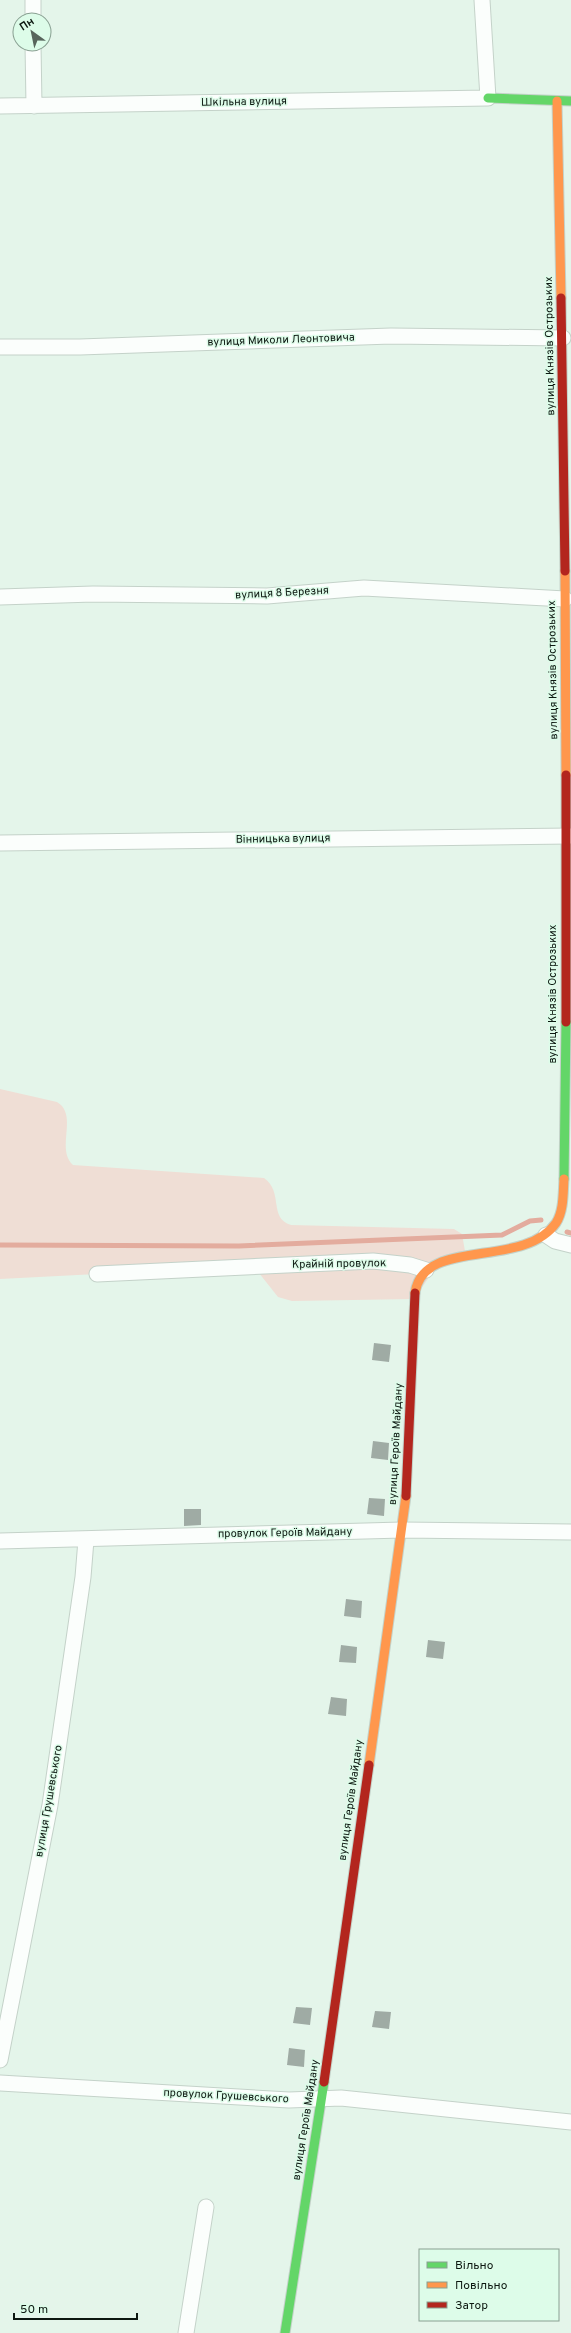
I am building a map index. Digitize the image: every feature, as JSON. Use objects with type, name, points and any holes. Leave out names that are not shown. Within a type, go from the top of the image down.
[{"type":"street","points":[[32,0],[33,12]]},
{"type":"street","points":[[482,0],[488,98],[571,102]]},
{"type":"street","points":[[33,52],[34,106]]},
{"type":"street","name":"Шкільна вулиця","points":[[0,106],[488,98]]},
{"type":"street","name":"вулиця Князів Острозьких","points":[[546,1235],[558,1216],[564,1185],[569,836],[564,599],[567,493],[557,101]]},
{"type":"street","name":"вулиця Миколи Леонтовича","points":[[0,347],[80,347],[391,336],[563,338]]},
{"type":"street","name":"вулиця 8 Березня","points":[[0,597],[93,594],[267,596],[364,588],[564,599]]},
{"type":"street","name":"Вінницька вулиця","points":[[0,842],[569,836]]},
{"type":"street","points":[[426,1270],[439,1263],[456,1258],[525,1247],[546,1235],[555,1241],[571,1245]]},
{"type":"street","name":"Крайній провулок","points":[[97,1274],[373,1261],[410,1265],[426,1270]]},
{"type":"street","name":"вулиця Героїв Майдану","points":[[285,2333],[321,2100],[402,1530],[408,1480],[414,1299],[417,1283],[426,1270]]},
{"type":"street","name":"провулок Героїв Майдану","points":[[0,1541],[86,1540],[402,1530],[571,1532]]},
{"type":"street","name":"вулиця Грушевського","points":[[0,2060],[50,1805],[83,1577],[86,1540]]},
{"type":"street","name":"провулок Грушевського","points":[[0,2083],[281,2100],[321,2100],[341,2098],[571,2122]]},
{"type":"street","points":[[186,2333],[206,2208]]},
{"type":"shaded area","points":[[0,1089],[57,1102],[63,1108],[67,1123],[66,1150],[68,1158],[73,1165],[264,1178],[273,1190],[280,1217],[284,1222],[291,1225],[454,1229],[462,1234],[466,1257],[439,1263],[414,1299],[292,1301],[278,1297],[259,1273],[97,1274],[0,1279]]},
{"type":"building","points":[[374,1343],[391,1345],[389,1362],[372,1360]]},
{"type":"building","points":[[373,1441],[389,1443],[388,1460],[371,1458]]},
{"type":"building","points":[[369,1498],[385,1499],[384,1516],[367,1514]]},
{"type":"building","points":[[184,1509],[201,1509],[201,1525],[184,1526]]},
{"type":"building","points":[[346,1599],[362,1601],[361,1618],[344,1616]]},
{"type":"building","points":[[428,1640],[445,1642],[443,1659],[426,1657]]},
{"type":"building","points":[[341,1645],[357,1647],[356,1663],[339,1662]]},
{"type":"building","points":[[331,1697],[347,1699],[346,1716],[328,1714]]},
{"type":"building","points":[[296,2007],[312,2008],[310,2025],[293,2023]]},
{"type":"building","points":[[375,2011],[391,2012],[389,2029],[372,2027]]},
{"type":"building","points":[[289,2048],[305,2050],[304,2067],[287,2065]]},
{"type":"waterway","points":[[0,1245],[239,1246],[502,1235],[530,1221],[541,1220]]},
{"type":"waterway","points":[[567,1232],[571,1233]]},
{"type":"traffic: fast","points":[[488,98],[571,101]]},
{"type":"traffic: fast","points":[[564,1179],[566,1022]]},
{"type":"traffic: fast","points":[[285,2333],[324,2082]]},
{"type":"traffic: slow","points":[[557,101],[561,298]]},
{"type":"traffic: slow","points":[[565,571],[566,775]]},
{"type":"traffic: slow","points":[[415,1293],[422,1276],[436,1265],[454,1258],[521,1246],[541,1237],[556,1223],[559,1218],[563,1201],[564,1179]]},
{"type":"traffic: slow","points":[[369,1765],[406,1496]]},
{"type":"traffic: jam","points":[[561,298],[565,571]]},
{"type":"traffic: jam","points":[[566,775],[566,1022]]},
{"type":"traffic: jam","points":[[406,1496],[415,1293]]},
{"type":"traffic: jam","points":[[324,2082],[369,1765]]}]
